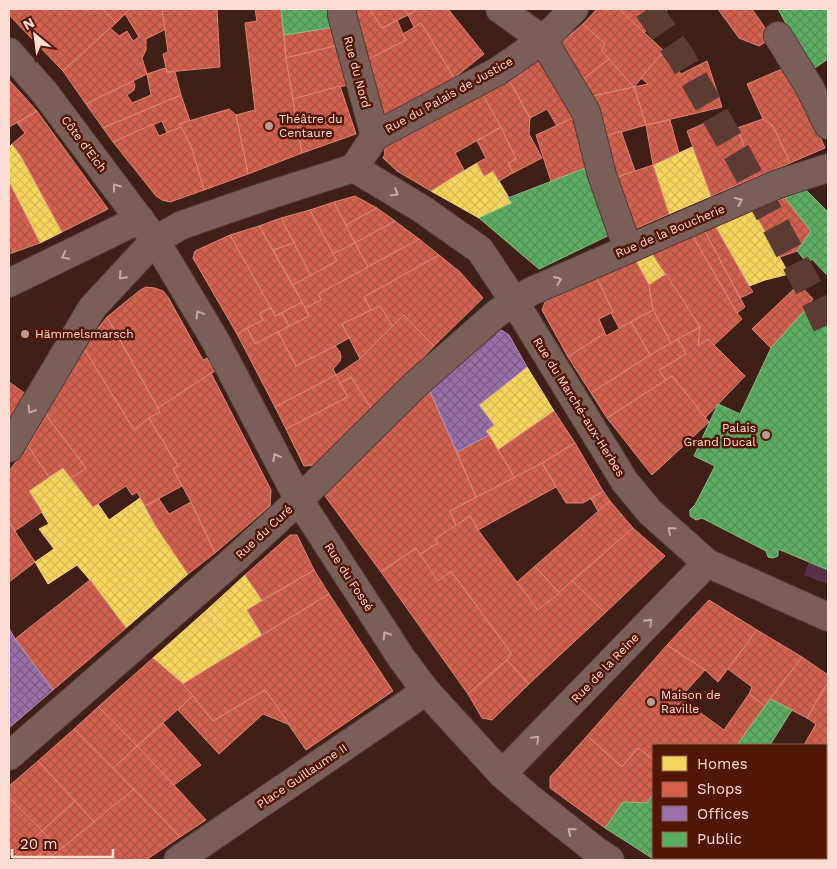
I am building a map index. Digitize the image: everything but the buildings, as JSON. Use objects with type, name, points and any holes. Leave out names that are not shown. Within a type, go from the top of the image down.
[{"type":"street","name":"Rue du Nord","points":[[342,9],[342,15],[375,136]]},
{"type":"street","points":[[500,9],[543,40],[586,112],[602,175],[628,249]]},
{"type":"street","name":"Rue du Palais de Justice","points":[[354,168],[375,136],[498,71],[543,40],[574,9]]},
{"type":"street","points":[[778,36],[810,88],[828,125]]},
{"type":"street","name":"Côte d'Eich","points":[[9,52],[45,93],[155,240]]},
{"type":"street","points":[[9,448],[92,308],[155,240],[182,224],[354,168]]},
{"type":"street","name":"Rue du Marché-aux-Herbes","points":[[354,168],[422,209],[480,250],[514,301],[625,482],[650,512],[707,563],[828,617]]},
{"type":"street","name":"Rue de la Boucherie","points":[[514,301],[532,291],[778,184],[828,168]]},
{"type":"street","points":[[9,283],[140,218]]},
{"type":"street","name":"Rue du Fossé","points":[[155,240],[215,340],[299,500],[402,660],[426,691],[502,774],[594,857]]},
{"type":"street","name":"Rue du Curé","points":[[9,756],[235,559],[299,500],[416,385],[496,314],[514,301]]},
{"type":"street","name":"Rue de la Reine","points":[[502,774],[707,563]]},
{"type":"street","name":"Place Guillaume II","points":[[178,860],[426,691]]},
{"type":"green space","points":[[809,562],[828,570],[828,584],[804,575]]},
{"type":"tunnel","points":[[648,9],[681,57],[738,155],[812,294],[828,329]]},
{"type":"place","name":"Théâtre du Centaure","points":[[269,126]]},
{"type":"place","name":"Hämmelsmarsch","points":[[25,334]]},
{"type":"place","name":"Palais Grand Ducal","points":[[766,435]]},
{"type":"place","name":"Maison de Raville","points":[[651,702]]}]
